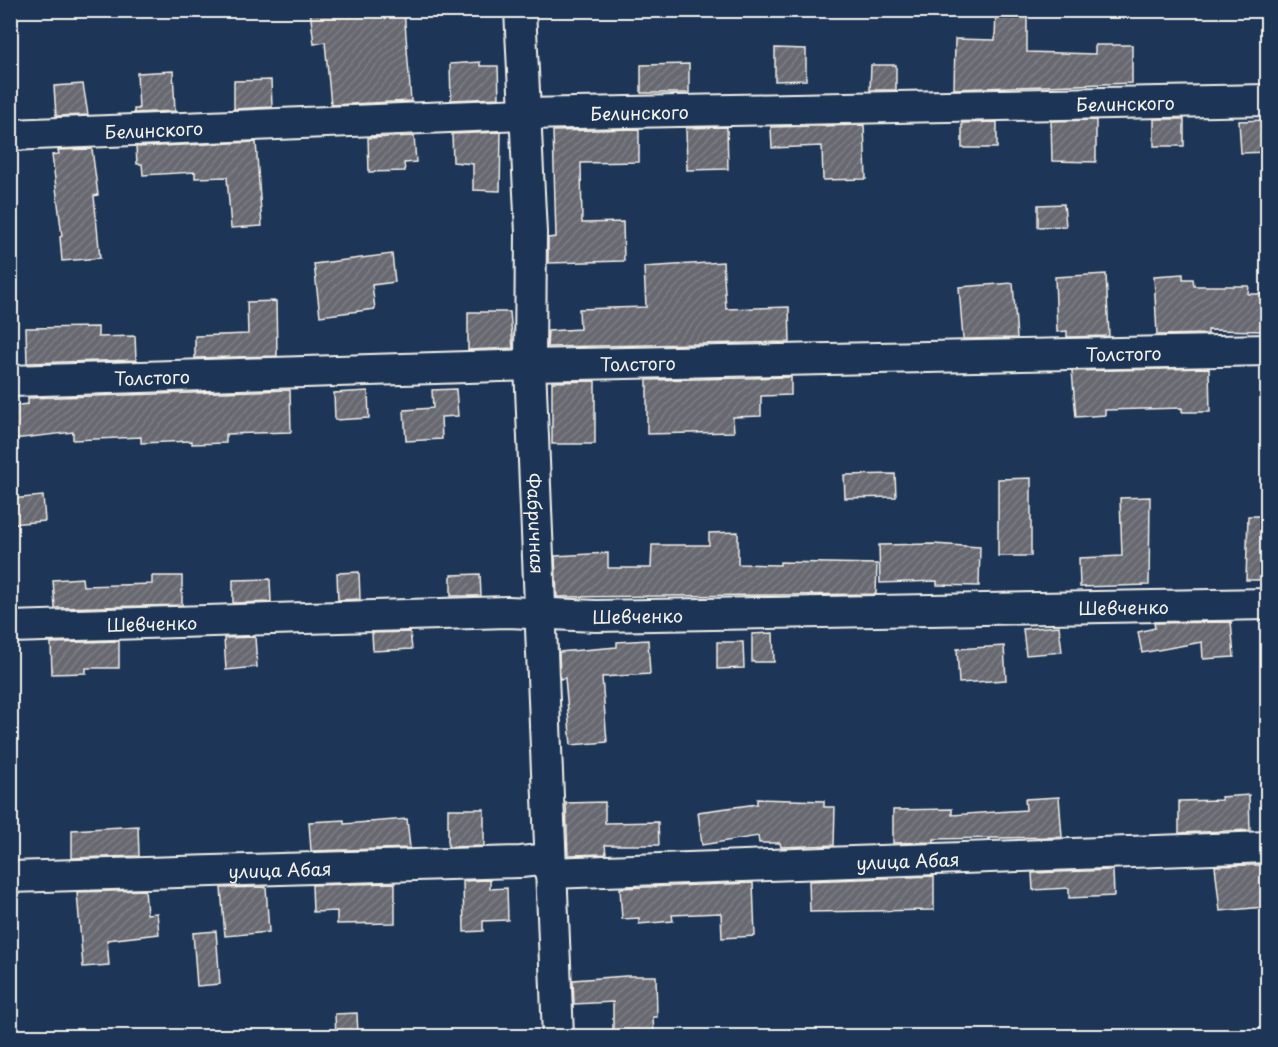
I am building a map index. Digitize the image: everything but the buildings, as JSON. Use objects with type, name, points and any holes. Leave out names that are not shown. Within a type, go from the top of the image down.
[{"type":"street","name":"Фабричная","points":[[520,10],[531,233],[530,365],[539,614],[558,1036]]},
{"type":"street","name":"Белинского","points":[[10,135],[524,114],[1268,100]]},
{"type":"street","name":"Толстого","points":[[10,381],[530,365],[1268,350]]},
{"type":"street","name":"Шевченко","points":[[10,627],[508,612],[607,616],[1268,604]]},
{"type":"street","name":"улица Абая","points":[[10,877],[509,862],[549,866],[1268,847]]}]
